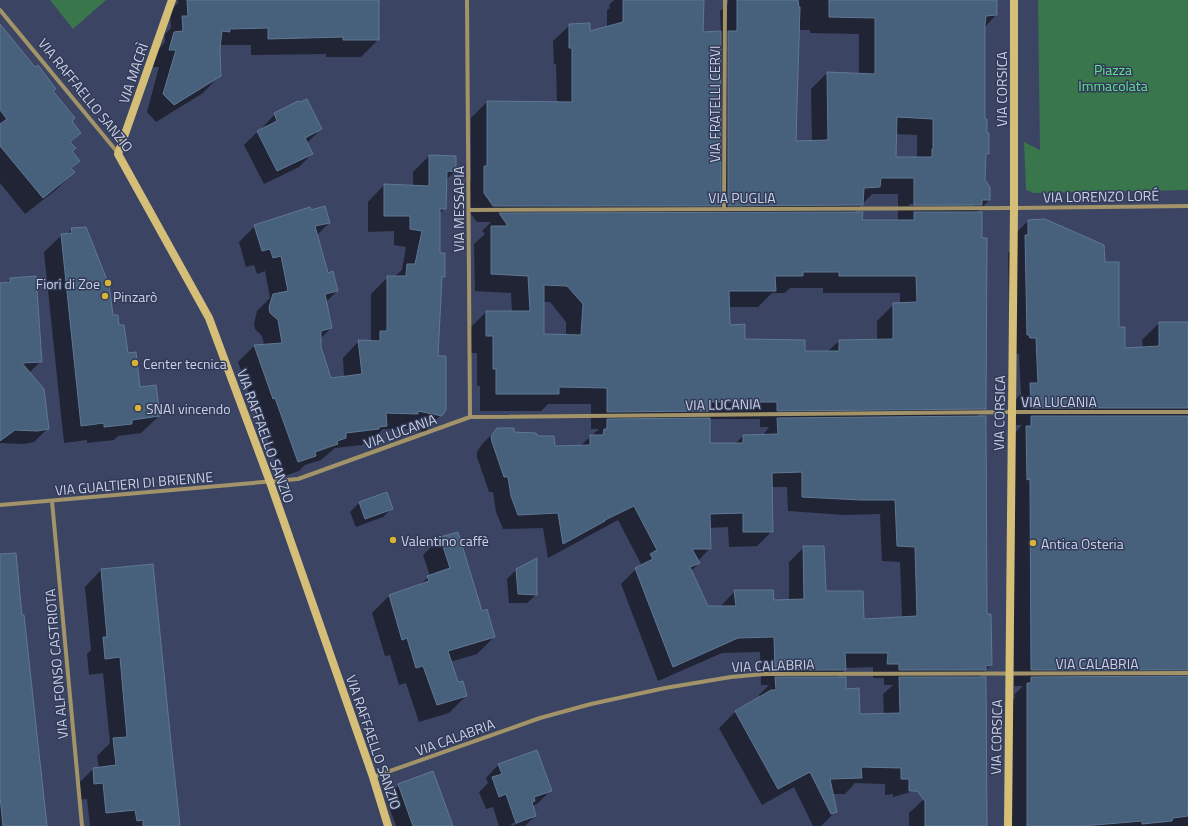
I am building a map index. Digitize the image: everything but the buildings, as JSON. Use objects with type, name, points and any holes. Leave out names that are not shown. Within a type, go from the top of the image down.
[{"type":"street","name":"VIA MACRÌ","points":[[118,154],[172,0]]},
{"type":"street","name":"VIA MESSAPIA","points":[[467,0],[470,210],[470,417]]},
{"type":"street","name":"VIA FRATELLI CERVI","points":[[724,208],[725,0]]},
{"type":"street","name":"VIA CORSICA","points":[[1008,826],[1014,208],[1014,0]]},
{"type":"street","name":"VIA RAFFAELLO SANZIO","points":[[0,10],[118,154],[209,318],[270,482],[373,777],[388,826]]},
{"type":"street","name":"VIA LORENZO LORÉ","points":[[1014,208],[1188,206]]},
{"type":"street","name":"VIA PUGLIA","points":[[470,210],[1014,208]]},
{"type":"street","name":"VIA LUCANIA","points":[[270,482],[298,479],[470,417],[1012,412],[1188,412]]},
{"type":"street","name":"VIA GUALTIERI DI BRIENNE","points":[[0,505],[270,482]]},
{"type":"street","name":"VIA ALFONSO CASTRIOTA","points":[[52,501],[82,826]]},
{"type":"street","name":"VIA CALABRIA","points":[[373,777],[540,718],[591,704],[731,677],[764,674],[1188,673]]},
{"type":"green space","points":[[50,0],[106,0],[73,29]]},
{"type":"green space","name":"Piazza Immacolata","points":[[1038,0],[1188,0],[1188,190],[1034,193],[1026,190],[1024,142],[1040,150]]},
{"type":"place","name":"Fiori di Zoe","points":[[108,283]]},
{"type":"place","name":"Pinzarò","points":[[105,296]]},
{"type":"place","name":"Center tecnica","points":[[135,363]]},
{"type":"place","name":"SNAI vincendo","points":[[138,408]]},
{"type":"place","name":"Valentino caffè","points":[[393,540]]},
{"type":"place","name":"Antica Osteria","points":[[1033,543]]}]
